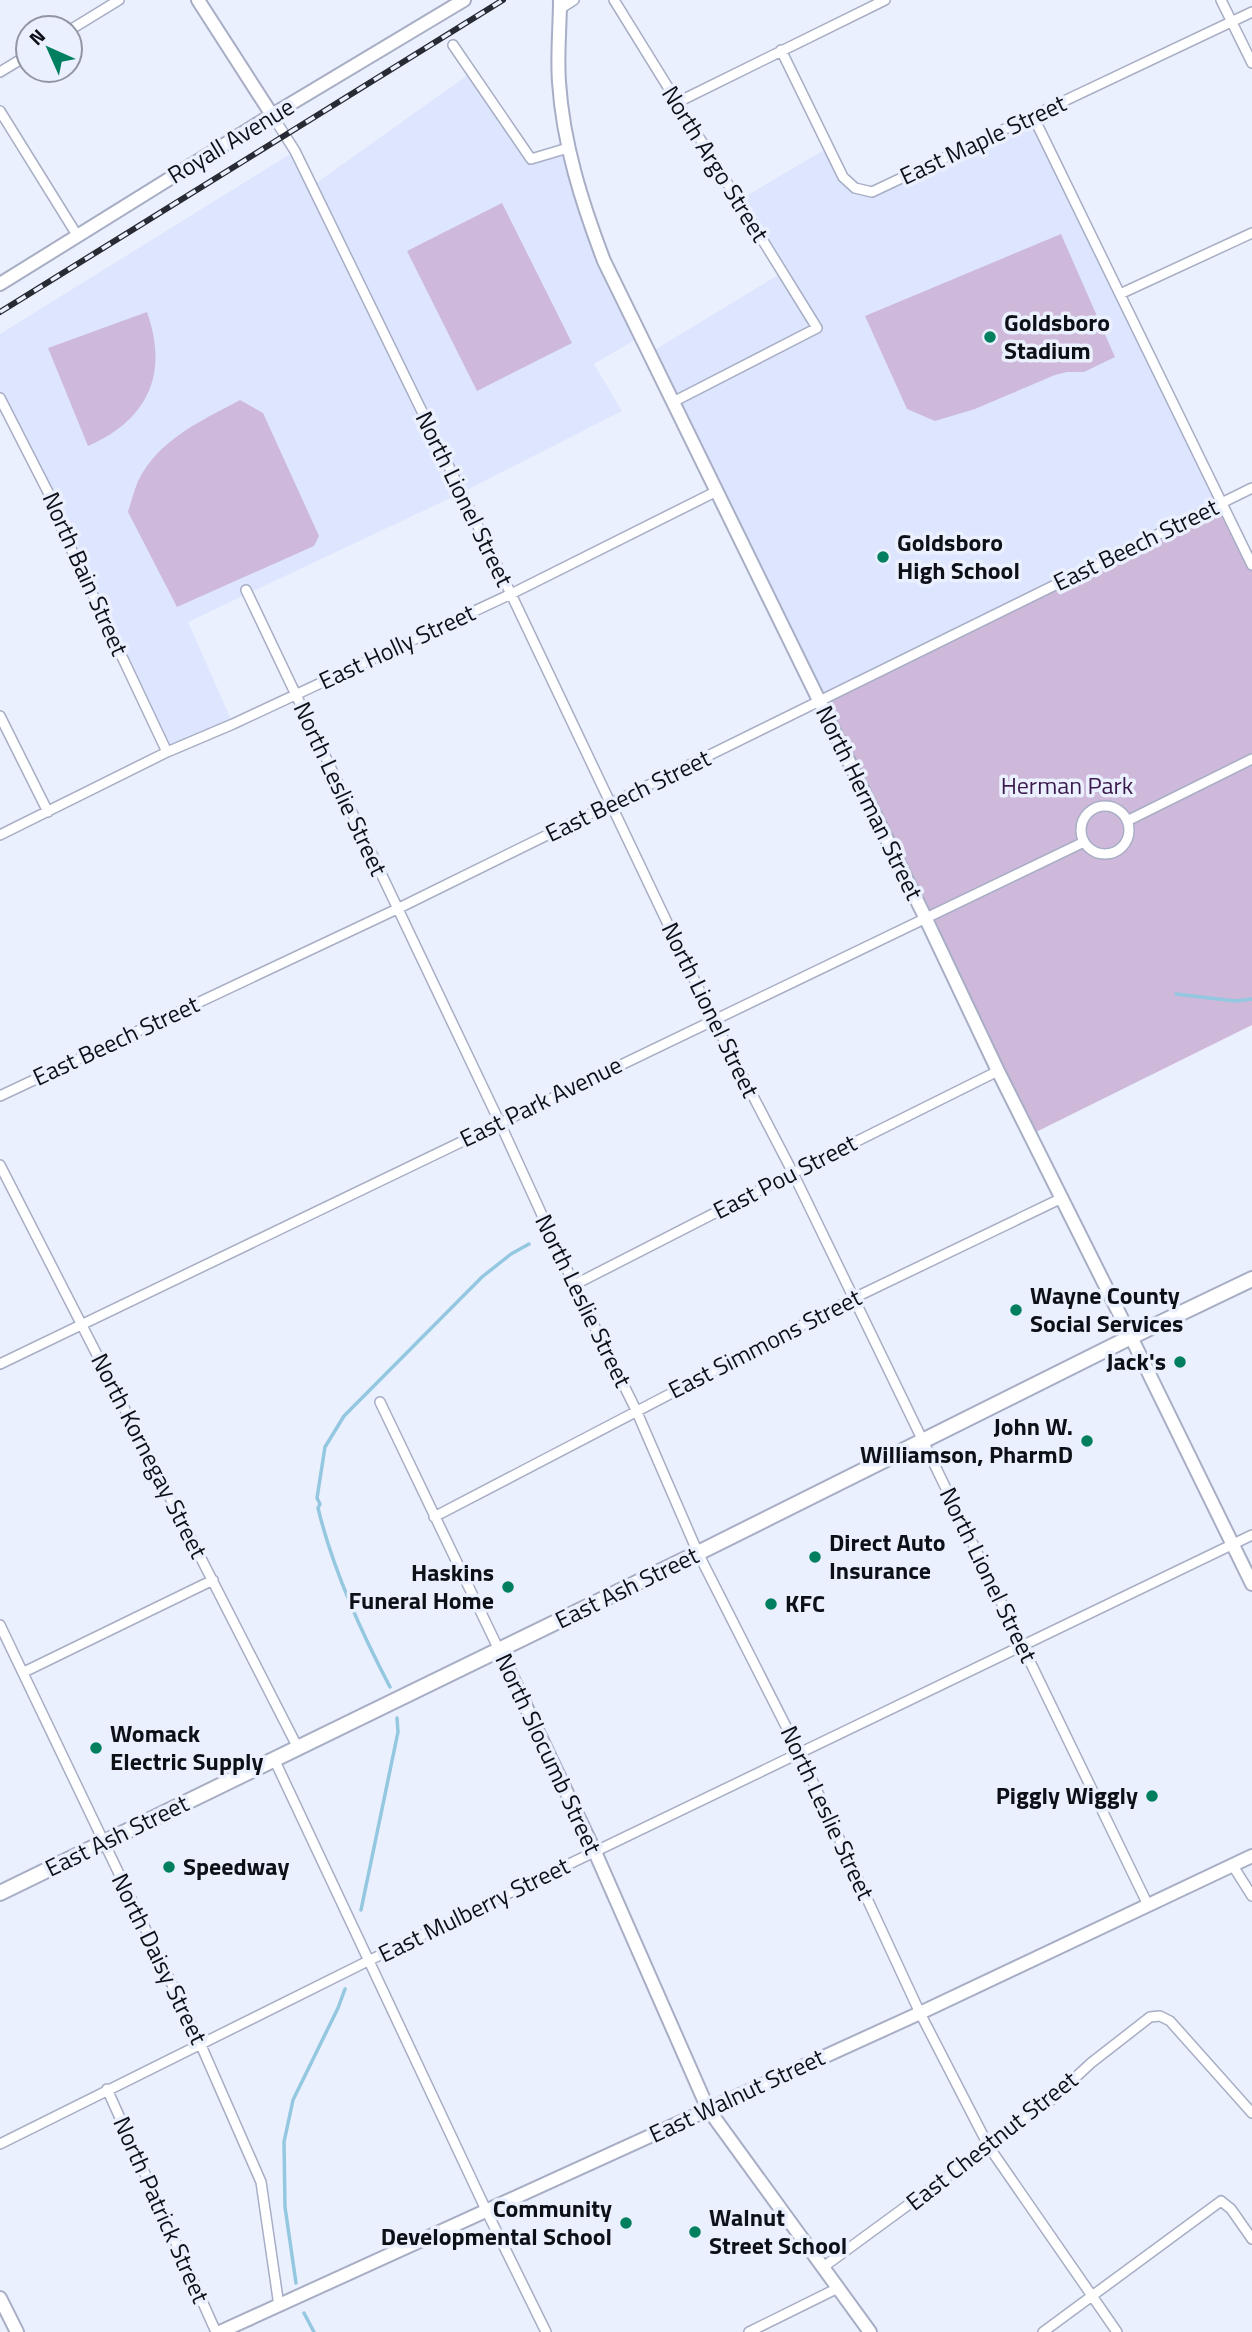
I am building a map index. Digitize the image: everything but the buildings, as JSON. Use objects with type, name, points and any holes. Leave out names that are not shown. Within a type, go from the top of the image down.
[{"type":"main road","name":"East Ash Street","points":[[0,1893],[1252,1279]]},
{"type":"street","points":[[84,21],[119,0]]},
{"type":"street","points":[[198,0],[272,115]]},
{"type":"street","name":"Royall Avenue","points":[[0,284],[272,115],[464,0]]},
{"type":"street","points":[[560,4],[574,0]]},
{"type":"street","name":"North Argo Street","points":[[614,0],[817,328],[673,401]]},
{"type":"street","points":[[676,103],[885,0]]},
{"type":"street","points":[[1221,0],[1252,63]]},
{"type":"street","name":"North Herman Street","points":[[560,4],[559,82],[568,148],[582,202],[604,261],[998,1071],[1252,1584]]},
{"type":"street","name":"East Maple Street","points":[[781,50],[844,177],[855,188],[873,192],[1252,12]]},
{"type":"street","points":[[453,45],[531,159],[568,148]]},
{"type":"street","points":[[0,111],[77,235]]},
{"type":"street","name":"North Lionel Street","points":[[272,115],[295,151],[511,594],[713,1020],[793,1172],[1148,1905]]},
{"type":"street","points":[[1033,116],[1252,565]]},
{"type":"street","points":[[1120,294],[1252,233]]},
{"type":"street","name":"North Bain Street","points":[[0,398],[50,496],[57,519],[167,752]]},
{"type":"street","name":"East Beech Street","points":[[0,1096],[397,909],[1252,488]]},
{"type":"street","name":"East Holly Street","points":[[0,835],[167,752],[511,594],[717,491]]},
{"type":"street","name":"North Leslie Street","points":[[246,590],[499,1121],[573,1285],[636,1410],[698,1553],[799,1752],[920,2012],[989,2147],[1117,2332]]},
{"type":"street","points":[[0,716],[48,812]]},
{"type":"street","points":[[1127,821],[1252,759]]},
{"type":"street","points":[[1096,808],[1116,809],[1127,821],[1128,838],[1115,852],[1095,852],[1084,842],[1083,821],[1096,808]]},
{"type":"street","name":"East Park Avenue","points":[[0,1364],[499,1121],[1084,842]]},
{"type":"street","name":"East Pou Street","points":[[573,1285],[998,1071]]},
{"type":"street","name":"North Kornegay Street","points":[[0,1165],[298,1748]]},
{"type":"street","name":"East Simmons Street","points":[[434,1517],[854,1298],[1062,1198]]},
{"type":"street","name":"North Slocumb Street","points":[[380,1402],[595,1852],[708,2109],[870,2332]]},
{"type":"street","name":"East Mulberry Street","points":[[0,2144],[370,1960],[1252,1535]]},
{"type":"street","points":[[24,1672],[213,1580]]},
{"type":"street","name":"North Daisy Street","points":[[0,1625],[200,2043],[261,2182],[279,2306]]},
{"type":"street","points":[[274,1759],[546,2332]]},
{"type":"street","name":"East Walnut Street","points":[[218,2332],[920,2012],[1252,1856]]},
{"type":"street","points":[[1233,1866],[1252,1896]]},
{"type":"street","name":"East Chestnut Street","points":[[822,2268],[1050,2101],[1091,2063],[1150,2017],[1160,2016],[1170,2021],[1252,2113]]},
{"type":"street","name":"North Patrick Street","points":[[107,2089],[218,2332]]},
{"type":"street","points":[[1043,2332],[1221,2202],[1231,2209],[1252,2239]]},
{"type":"street","points":[[749,2332],[838,2288]]},
{"type":"street","points":[[0,2298],[17,2332]]},
{"type":"shaded area","points":[[472,72],[531,159],[568,148],[582,202],[640,337],[594,364],[622,411],[461,493],[188,622],[233,724],[167,752],[0,401],[0,334],[295,151],[312,186]]},
{"type":"shaded area","points":[[1033,116],[1222,503],[818,702],[648,354],[783,272],[741,199],[829,147],[855,188],[873,192]]},
{"type":"green space","points":[[502,203],[572,343],[477,391],[407,251]]},
{"type":"green space","name":"Goldsboro Stadium","points":[[1061,234],[1115,357],[1084,372],[1055,375],[975,409],[935,421],[907,409],[865,316]]},
{"type":"green space","points":[[147,312],[156,355],[154,375],[148,392],[139,409],[126,423],[88,446],[48,348]]},
{"type":"green space","points":[[240,400],[263,413],[319,536],[314,546],[177,607],[128,512],[131,500],[147,466],[169,442]]},
{"type":"green space","name":"Herman Park","points":[[1222,503],[1252,565],[1252,1025],[1036,1132],[818,702]]},
{"type":"waterway","points":[[1176,994],[1235,1001],[1252,999]]},
{"type":"waterway","points":[[390,1687],[348,1599],[324,1531],[317,1498],[325,1447],[344,1416],[482,1277],[511,1254],[529,1244]]},
{"type":"waterway","points":[[361,1910],[398,1732],[397,1718]]},
{"type":"waterway","points":[[296,2283],[285,2207],[284,2142],[293,2100],[345,1989]]},
{"type":"waterway","points":[[304,2313],[314,2332]]},
{"type":"railway","points":[[0,312],[503,0]]},
{"type":"place","name":"Goldsboro Stadium","points":[[990,337]]},
{"type":"place","name":"Goldsboro High School","points":[[883,557]]},
{"type":"place","name":"Wayne County Social Services","points":[[1016,1310]]},
{"type":"place","name":"Jack's","points":[[1180,1362]]},
{"type":"place","name":"John W. Williamson, PharmD","points":[[1087,1441]]},
{"type":"place","name":"Direct Auto Insurance","points":[[815,1557]]},
{"type":"place","name":"Haskins Funeral Home","points":[[508,1587]]},
{"type":"place","name":"KFC","points":[[771,1604]]},
{"type":"place","name":"Womack Electric Supply","points":[[96,1748]]},
{"type":"place","name":"Piggly Wiggly","points":[[1152,1796]]},
{"type":"place","name":"Speedway","points":[[169,1867]]},
{"type":"place","name":"Community Developmental School","points":[[626,2223]]},
{"type":"place","name":"Walnut Street School","points":[[695,2232]]}]
